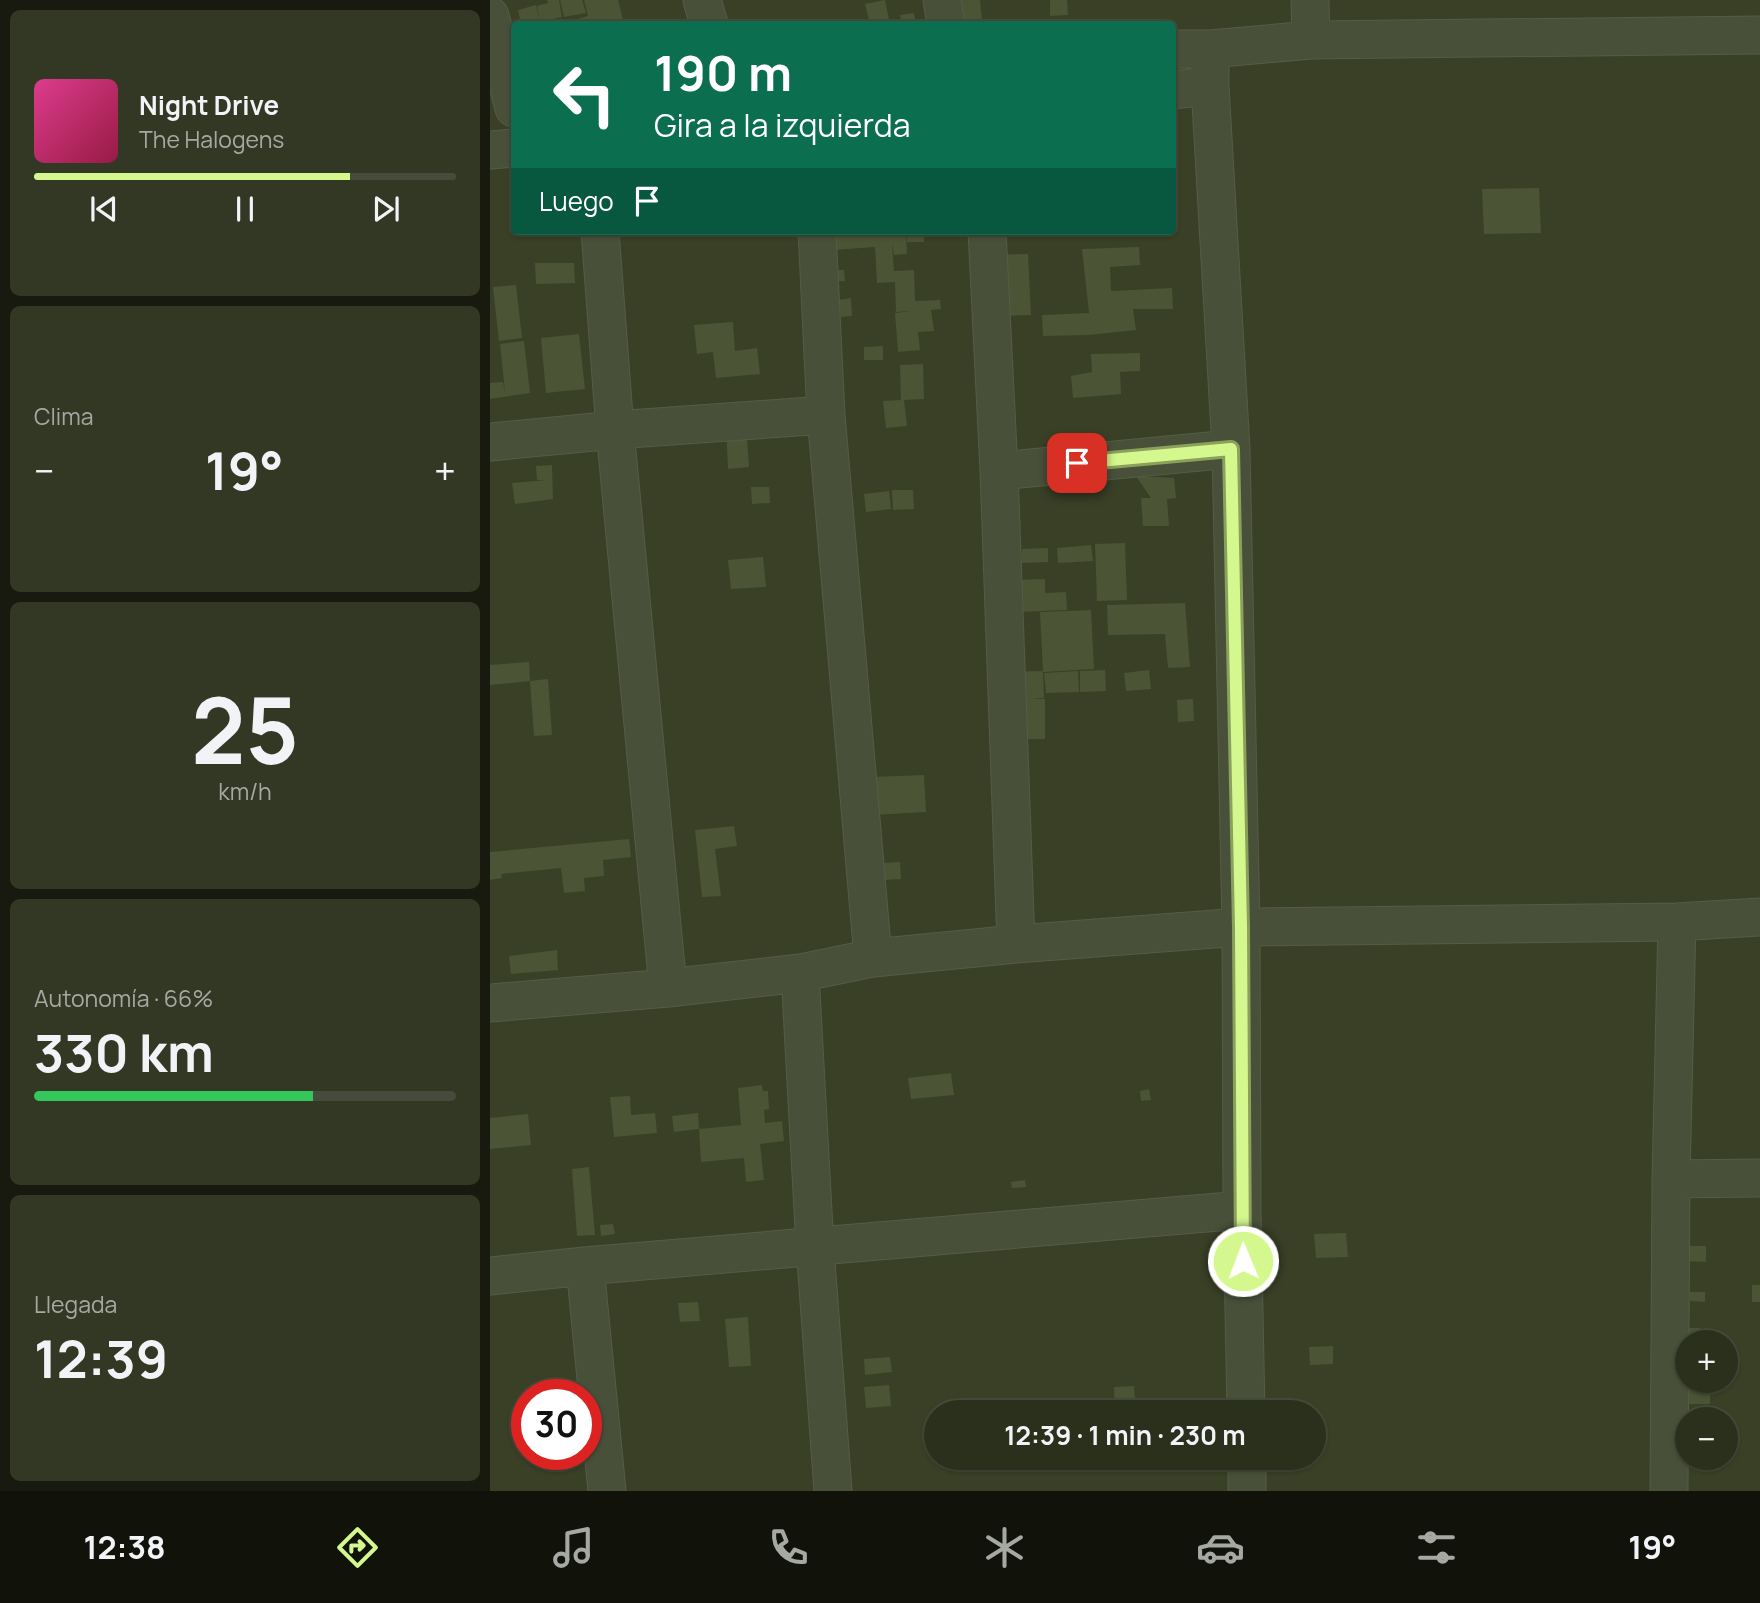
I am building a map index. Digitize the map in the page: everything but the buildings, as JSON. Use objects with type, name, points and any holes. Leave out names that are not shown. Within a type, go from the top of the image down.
[{"type":"street","points":[[702,0],[708,21]]},
{"type":"street","points":[[727,0],[731,21]]},
{"type":"street","points":[[942,0],[946,21]]},
{"type":"street","points":[[1310,0],[1311,40]]},
{"type":"street","points":[[490,16],[511,96]]},
{"type":"street","points":[[1176,50],[1311,40],[1760,35]]},
{"type":"street","points":[[1210,49],[1231,449],[1241,927],[1246,1400]]},
{"type":"street","points":[[1176,90],[1210,86]]},
{"type":"street","points":[[490,150],[511,148]]},
{"type":"street","points":[[600,235],[615,429],[668,988]]},
{"type":"street","points":[[817,235],[826,415],[873,958]]},
{"type":"street","points":[[987,235],[999,471],[1016,944]]},
{"type":"street","points":[[490,442],[615,429],[826,415]]},
{"type":"street","points":[[999,471],[1231,449]]},
{"type":"street","points":[[490,1003],[668,988],[800,972],[873,958],[1241,927],[1677,922],[1760,917]]},
{"type":"street","points":[[1669,1491],[1671,1180],[1677,922]]},
{"type":"street","points":[[800,972],[815,1247],[833,1491]]},
{"type":"street","points":[[1671,1180],[1760,1178]]},
{"type":"street","points":[[490,1276],[1242,1210]]},
{"type":"street","points":[[585,1266],[607,1491]]},
{"type":"street","points":[[1247,1470],[1247,1491]]},
{"type":"route","points":[[1077,463],[1231,449],[1241,927],[1243,1261]]}]
